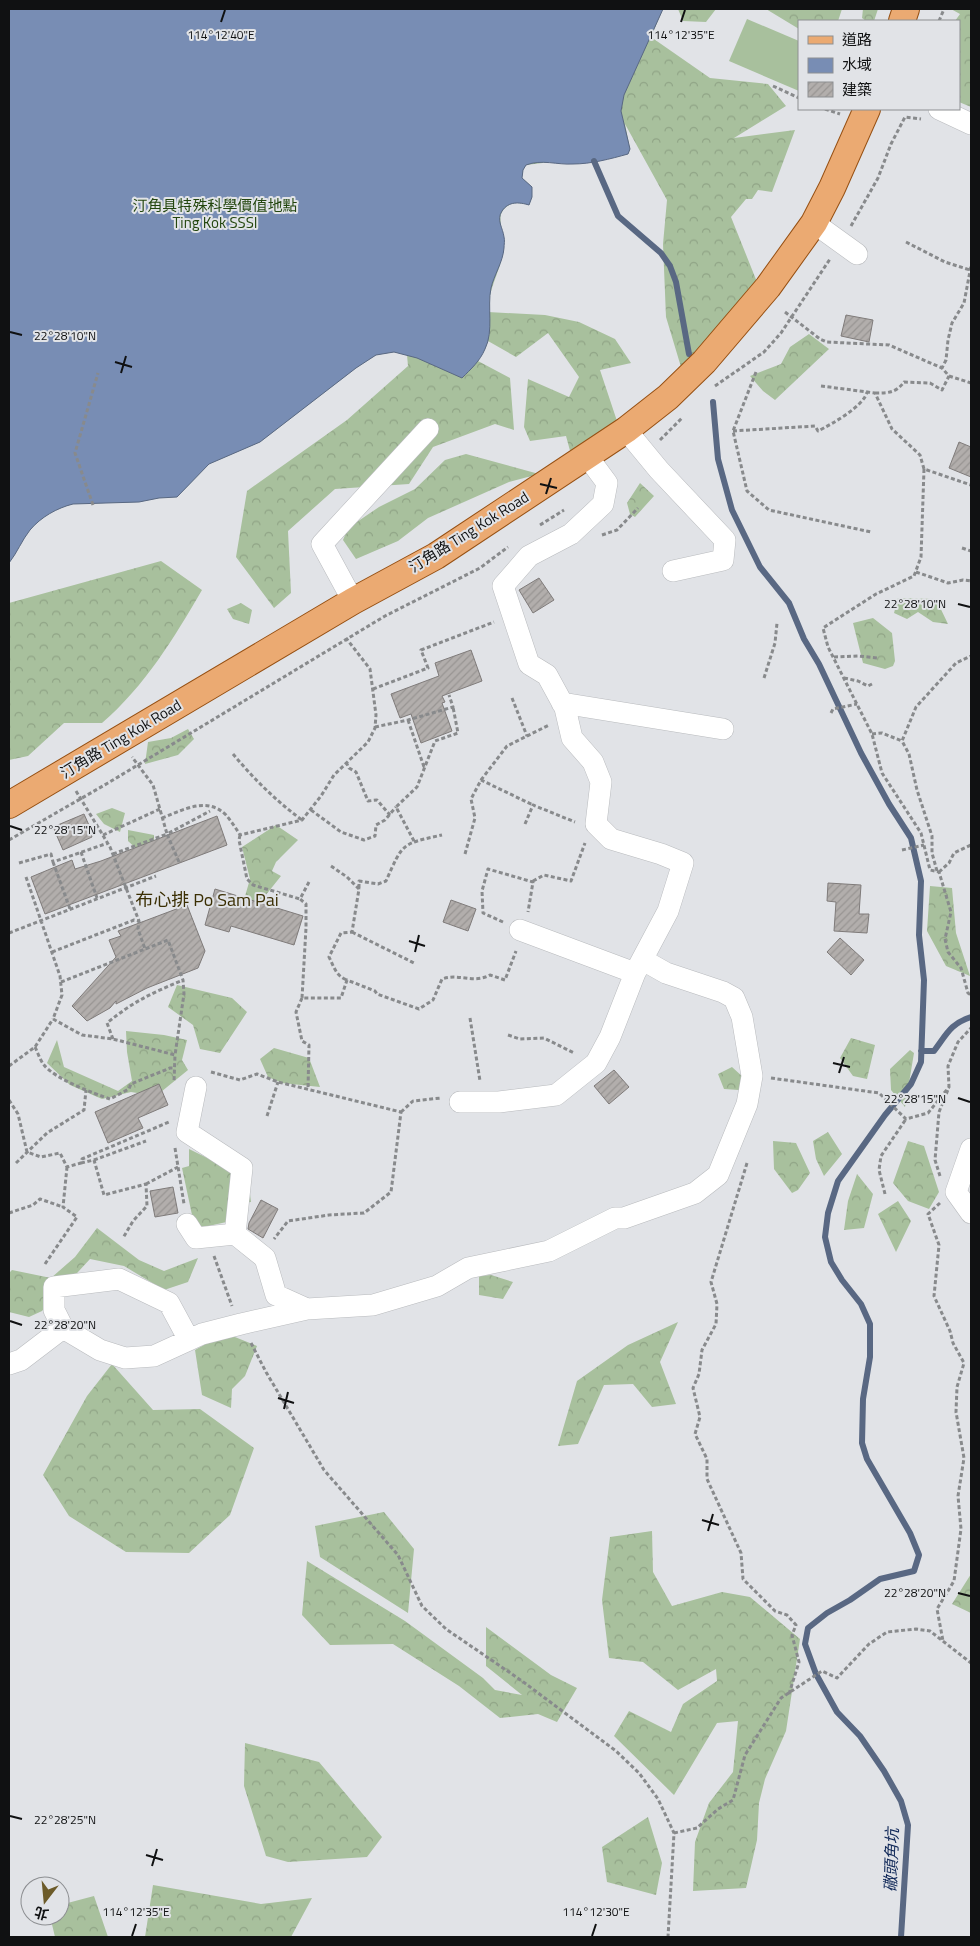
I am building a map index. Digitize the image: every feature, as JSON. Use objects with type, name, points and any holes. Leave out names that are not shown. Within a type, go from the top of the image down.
[{"type":"main road","name":"汀角路 Ting Kok Road","points":[[9,805],[353,601],[436,556],[626,430],[668,397],[704,362],[768,287],[814,223],[832,188],[867,110]]},
{"type":"street","points":[[941,110],[971,124]]},
{"type":"street","points":[[814,223],[857,254]]},
{"type":"street","points":[[353,601],[322,544],[428,429]]},
{"type":"street","points":[[626,430],[659,470],[725,540],[723,560],[673,571]]},
{"type":"street","points":[[464,1102],[499,1102],[556,1095],[595,1063],[610,1037],[639,967],[668,911],[683,863],[661,854],[610,839],[596,824],[601,782],[593,762],[572,738],[565,709],[547,675],[529,664],[503,586],[529,556],[571,534],[603,504],[607,483],[587,456]]},
{"type":"street","points":[[565,709],[723,729]]},
{"type":"street","points":[[189,1340],[169,1303],[119,1278],[54,1287],[54,1310],[63,1328],[100,1350],[125,1358],[154,1356],[189,1340],[202,1334],[307,1309],[374,1305],[437,1286],[468,1268],[549,1251],[615,1218],[624,1218],[695,1193],[718,1175],[747,1104],[752,1076],[742,1017],[734,998],[723,992],[666,973],[639,967],[522,931]]},
{"type":"street","points":[[201,1078],[187,1132],[242,1168],[235,1234]]},
{"type":"street","points":[[971,1150],[956,1192],[971,1213]]},
{"type":"street","points":[[187,1224],[196,1238],[235,1234],[266,1258],[276,1295],[307,1309]]},
{"type":"street","points":[[9,1364],[21,1360],[63,1328]]},
{"type":"path","points":[[772,86],[798,98]]},
{"type":"path","points":[[828,110],[841,114]]},
{"type":"path","points":[[891,144],[905,117]]},
{"type":"path","points":[[906,242],[944,262],[971,268],[964,304],[952,323],[946,360],[942,368]]},
{"type":"path","points":[[785,312],[820,339],[827,342],[889,345],[942,368],[949,376],[971,383]]},
{"type":"path","points":[[756,372],[733,431],[747,491],[769,510],[871,532]]},
{"type":"path","points":[[93,505],[75,453],[98,373]]},
{"type":"path","points":[[820,386],[892,393],[904,382],[930,383],[942,390],[949,376]]},
{"type":"path","points":[[733,431],[815,426],[818,431],[839,420],[866,398],[867,392]]},
{"type":"path","points":[[875,392],[892,429],[920,456],[924,469],[921,557],[914,576],[876,594],[823,628],[828,647],[844,677],[855,704],[872,734],[882,772],[921,833],[922,846],[930,870],[938,872]]},
{"type":"path","points":[[924,469],[971,485]]},
{"type":"path","points":[[962,548],[971,551]]},
{"type":"path","points":[[916,572],[948,583],[963,580],[971,581]]},
{"type":"path","points":[[373,689],[428,668],[421,650],[513,615]]},
{"type":"path","points":[[764,678],[775,644],[777,624]]},
{"type":"path","points":[[240,835],[302,820],[322,796],[334,775],[368,742],[375,727],[376,715],[370,669],[341,632]]},
{"type":"path","points":[[834,658],[858,656],[878,658]]},
{"type":"path","points":[[902,741],[916,707],[956,663],[971,656]]},
{"type":"path","points":[[844,677],[868,686],[872,684]]},
{"type":"path","points":[[311,810],[341,832],[364,840],[375,836],[376,825],[385,820],[417,787],[435,741],[458,734],[449,695]]},
{"type":"path","points":[[512,698],[527,736]]},
{"type":"path","points":[[831,713],[834,709],[855,704]]},
{"type":"path","points":[[375,727],[453,707]]},
{"type":"path","points":[[465,854],[475,818],[471,799],[481,780],[507,746],[527,736],[565,709]]},
{"type":"path","points":[[408,720],[424,768]]},
{"type":"path","points":[[872,734],[882,732],[902,741],[909,754],[917,790],[932,836],[932,854],[951,912],[945,939],[948,952],[961,968],[968,993],[971,995]]},
{"type":"path","points":[[233,754],[287,809],[302,820]]},
{"type":"path","points":[[132,757],[153,785],[167,834],[179,862]]},
{"type":"path","points":[[346,762],[349,768],[356,772],[368,801],[378,800],[390,815]]},
{"type":"path","points":[[481,780],[533,805],[582,825]]},
{"type":"path","points":[[76,791],[104,835],[113,854],[139,921],[138,929],[145,950]]},
{"type":"path","points":[[162,818],[199,804],[216,808],[226,814],[240,835],[239,840],[247,879],[253,885],[300,899],[306,904],[302,998],[296,1012],[302,1041],[309,1045],[308,1089]]},
{"type":"path","points":[[525,824],[533,805]]},
{"type":"path","points":[[396,807],[414,841]]},
{"type":"path","points":[[104,835],[160,809]]},
{"type":"path","points":[[113,854],[167,834],[210,811]]},
{"type":"path","points":[[352,932],[359,881],[378,884],[386,882],[400,850],[414,841],[442,836]]},
{"type":"path","points":[[533,882],[544,875],[571,881],[587,837]]},
{"type":"path","points":[[53,862],[108,843]]},
{"type":"path","points":[[902,850],[922,846]]},
{"type":"path","points":[[938,872],[949,863],[954,853],[971,846]]},
{"type":"path","points":[[81,852],[97,898]]},
{"type":"path","points":[[19,862],[51,854],[70,909]]},
{"type":"path","points":[[331,866],[347,877],[359,889]]},
{"type":"path","points":[[9,933],[156,876]]},
{"type":"path","points":[[9,1066],[35,1047],[53,1019],[62,994],[61,982],[52,952],[26,877]]},
{"type":"path","points":[[300,899],[309,882]]},
{"type":"path","points":[[52,952],[134,920],[139,921]]},
{"type":"path","points":[[414,962],[352,932],[341,933],[329,957],[336,973],[340,977],[375,991],[377,994],[419,1009],[433,1000],[442,979],[449,977],[481,980],[490,974],[505,980],[522,931]]},
{"type":"path","points":[[61,982],[168,940],[184,980],[184,994],[175,1055],[174,1086]]},
{"type":"path","points":[[114,1039],[107,1023],[127,1006],[184,980]]},
{"type":"path","points":[[302,998],[342,998],[348,980]]},
{"type":"path","points":[[470,1018],[480,1082]]},
{"type":"path","points":[[53,1019],[82,1035],[114,1039],[175,1055]]},
{"type":"path","points":[[942,1183],[935,1160],[939,1112],[949,1087],[948,1066],[958,1042],[971,1028]]},
{"type":"path","points":[[508,1035],[520,1039],[544,1038],[595,1063]]},
{"type":"path","points":[[35,1047],[44,1065],[52,1073],[86,1090],[110,1099],[128,1089],[131,1084],[170,1068],[175,1068]]},
{"type":"path","points":[[201,1078],[240,1080],[257,1074],[278,1082],[401,1112]]},
{"type":"path","points":[[752,1076],[879,1093],[905,1118]]},
{"type":"path","points":[[267,1116],[278,1082]]},
{"type":"path","points":[[885,1194],[879,1170],[881,1156],[905,1118],[928,1113],[949,1087]]},
{"type":"path","points":[[16,1163],[46,1133],[84,1110],[86,1090]]},
{"type":"path","points":[[261,1255],[288,1221],[328,1215],[364,1213],[391,1192],[401,1112],[413,1101],[463,1095],[464,1102]]},
{"type":"path","points":[[9,1100],[18,1114],[27,1152]]},
{"type":"path","points":[[81,1163],[82,1159],[174,1120]]},
{"type":"path","points":[[67,1167],[94,1160],[146,1141]]},
{"type":"path","points":[[175,1144],[187,1224]]},
{"type":"path","points":[[27,1152],[41,1157],[60,1153],[67,1167],[63,1207]]},
{"type":"path","points":[[94,1160],[104,1194],[146,1184],[178,1167]]},
{"type":"path","points":[[748,1160],[711,1282],[717,1304],[716,1324],[702,1350],[699,1374],[694,1388],[700,1417],[695,1434],[707,1459],[707,1479],[740,1553],[743,1579],[775,1611],[787,1615],[796,1625],[792,1635],[799,1662],[789,1694]]},
{"type":"path","points":[[122,1238],[133,1221],[147,1206],[146,1184]]},
{"type":"path","points":[[942,1196],[941,1202],[928,1214],[939,1245],[934,1296],[950,1330],[952,1344],[964,1364],[957,1387],[956,1412],[964,1458],[958,1496],[960,1529],[954,1580],[937,1609],[943,1641]]},
{"type":"path","points":[[9,1213],[33,1205],[40,1199],[63,1207],[77,1217],[45,1264]]},
{"type":"path","points":[[213,1252],[234,1312],[266,1372],[324,1470],[398,1555],[422,1606],[446,1629],[522,1681],[616,1751],[639,1772],[658,1799],[674,1833],[668,1937]]},
{"type":"path","points":[[674,1833],[697,1828],[718,1809],[733,1800],[745,1755],[781,1698],[822,1672],[837,1678],[869,1644],[888,1632],[916,1629],[930,1631],[971,1662]]},
{"type":"green space","name":"汀角具特殊科學價值地點 Ting Kok SSSI","points":[[9,9],[663,9],[651,37],[710,78],[768,84],[786,106],[734,138],[795,130],[772,192],[758,190],[752,199],[746,199],[731,217],[759,287],[681,367],[666,317],[663,244],[667,200],[625,124],[630,149],[628,154],[576,164],[551,162],[526,165],[522,178],[532,187],[532,197],[529,205],[511,204],[504,208],[501,215],[504,248],[488,304],[488,312],[545,315],[579,322],[615,339],[631,363],[600,370],[618,424],[572,458],[566,436],[530,441],[524,427],[528,379],[569,397],[579,377],[548,333],[516,357],[488,341],[478,361],[510,378],[514,430],[495,424],[433,447],[409,484],[335,489],[288,531],[291,593],[274,608],[236,557],[247,491],[347,420],[408,366],[407,355],[394,352],[376,355],[356,368],[260,442],[209,464],[177,497],[139,502],[73,504],[61,508],[34,525],[9,563]]},
{"type":"green space","points":[[678,9],[716,9],[706,22],[683,21]]},
{"type":"green space","points":[[766,9],[842,9],[838,20],[798,20],[798,28]]},
{"type":"green space","points":[[863,9],[878,9],[874,20],[865,20],[862,18]]},
{"type":"green space","points":[[951,9],[971,9],[971,107],[960,102],[960,20],[956,20],[960,14]]},
{"type":"green space","points":[[747,19],[798,41],[798,91],[729,61]]},
{"type":"green space","points":[[809,334],[829,349],[775,400],[763,391],[750,376],[781,364],[790,347]]},
{"type":"green space","points":[[466,454],[539,474],[509,482],[428,518],[398,541],[356,559],[343,540],[348,528],[379,507],[415,489],[445,460]]},
{"type":"green space","points":[[640,483],[654,496],[635,517],[630,514],[627,503]]},
{"type":"green space","points":[[161,561],[202,590],[158,661],[132,693],[102,723],[64,723],[28,756],[9,760],[9,603]]},
{"type":"green space","points":[[898,598],[936,599],[948,624],[933,622],[918,612],[907,619],[894,613]]},
{"type":"green space","points":[[241,603],[252,610],[249,624],[233,619],[227,609]]},
{"type":"green space","points":[[873,618],[892,633],[895,661],[893,666],[885,669],[863,663],[853,623]]},
{"type":"green space","points":[[188,729],[194,739],[178,755],[145,764],[148,742],[171,738]]},
{"type":"green space","points":[[112,808],[125,813],[120,832],[104,824],[96,814]]},
{"type":"green space","points":[[276,825],[298,840],[276,862],[272,871],[281,876],[245,921],[242,930],[237,924],[250,879],[242,847]]},
{"type":"green space","points":[[128,830],[154,835],[154,852],[141,853],[128,841]]},
{"type":"green space","points":[[930,886],[952,888],[956,933],[970,976],[946,966],[927,931]]},
{"type":"green space","points":[[177,985],[232,998],[247,1012],[220,1053],[200,1049],[193,1025],[168,1007]]},
{"type":"green space","points":[[126,1031],[164,1035],[187,1040],[182,1060],[188,1070],[156,1096],[131,1092],[102,1099],[70,1085],[47,1063],[57,1040],[64,1067],[118,1091],[132,1081],[127,1052]]},
{"type":"green space","points":[[851,1038],[875,1045],[867,1079],[853,1076],[840,1058]]},
{"type":"green space","points":[[274,1048],[309,1058],[320,1087],[282,1083],[268,1077],[260,1059]]},
{"type":"green space","points":[[910,1050],[914,1053],[905,1107],[891,1090],[890,1069]]},
{"type":"green space","points":[[732,1067],[743,1077],[739,1090],[724,1089],[718,1074]]},
{"type":"green space","points":[[828,1132],[842,1154],[824,1176],[816,1159],[813,1141]]},
{"type":"green space","points":[[773,1141],[796,1143],[810,1173],[798,1190],[792,1193],[774,1169]]},
{"type":"green space","points":[[908,1141],[924,1146],[939,1192],[929,1209],[908,1201],[893,1183]]},
{"type":"green space","points":[[189,1149],[248,1178],[251,1202],[232,1204],[231,1221],[195,1229],[182,1168],[189,1166]]},
{"type":"green space","points":[[857,1174],[873,1194],[864,1228],[844,1230],[848,1201]]},
{"type":"green space","points":[[898,1201],[911,1221],[896,1252],[878,1214]]},
{"type":"green space","points":[[97,1228],[139,1260],[164,1271],[198,1258],[188,1282],[164,1290],[124,1266],[90,1259],[42,1311],[29,1317],[9,1312],[9,1273],[12,1270],[51,1278],[75,1257]]},
{"type":"green space","points":[[491,1275],[513,1282],[503,1299],[479,1295],[479,1276]]},
{"type":"green space","points":[[678,1322],[660,1362],[676,1404],[652,1407],[633,1384],[604,1385],[578,1444],[558,1446],[577,1381],[628,1345]]},
{"type":"green space","points":[[225,1333],[257,1346],[245,1376],[232,1389],[231,1408],[202,1395],[195,1350]]},
{"type":"green space","points":[[112,1364],[153,1410],[200,1409],[254,1448],[230,1515],[189,1553],[126,1552],[69,1516],[43,1475],[87,1396]]},
{"type":"green space","points":[[384,1512],[414,1549],[408,1613],[320,1557],[315,1526]]},
{"type":"green space","points":[[652,1531],[653,1572],[672,1606],[722,1592],[750,1597],[800,1639],[786,1731],[765,1779],[759,1803],[757,1840],[746,1888],[693,1891],[695,1842],[709,1803],[733,1772],[738,1721],[717,1723],[674,1795],[614,1736],[629,1711],[671,1732],[683,1704],[717,1681],[716,1669],[678,1690],[643,1662],[609,1658],[602,1600],[610,1537]]},
{"type":"green space","points":[[307,1561],[405,1621],[483,1678],[495,1690],[522,1695],[486,1666],[486,1627],[551,1675],[577,1688],[557,1722],[538,1714],[500,1718],[459,1686],[393,1644],[330,1645],[302,1615]]},
{"type":"green space","points":[[971,1574],[971,1613],[952,1604]]},
{"type":"green space","points":[[245,1743],[319,1762],[382,1837],[367,1857],[288,1862],[266,1856],[244,1786]]},
{"type":"green space","points":[[648,1817],[662,1863],[656,1895],[607,1882],[602,1847]]},
{"type":"green space","points":[[153,1885],[261,1904],[312,1898],[291,1937],[145,1937]]},
{"type":"green space","points":[[94,1896],[108,1937],[55,1937],[52,1926],[70,1926],[70,1902]]},
{"type":"water","name":"汀角具特殊科學價值地點 Ting Kok SSSI","points":[[9,9],[663,9],[624,95],[621,111],[630,149],[628,154],[587,163],[532,163],[526,165],[523,170],[522,178],[532,187],[532,197],[529,205],[511,204],[500,214],[504,248],[491,288],[488,342],[478,361],[462,378],[417,358],[394,352],[376,355],[356,368],[260,442],[209,464],[177,497],[139,502],[73,504],[61,508],[34,525],[9,563]]},
{"type":"building","points":[[846,315],[873,320],[869,342],[841,336]]},
{"type":"building","points":[[959,442],[971,447],[971,477],[949,468]]},
{"type":"building","points":[[539,578],[554,600],[533,613],[519,590]]},
{"type":"building","points":[[471,650],[482,681],[442,696],[445,702],[442,703],[452,731],[421,743],[411,714],[400,718],[391,694],[439,676],[435,663]]},
{"type":"building","points":[[84,814],[92,832],[90,832],[92,837],[63,850],[53,827]]},
{"type":"building","points":[[217,816],[227,845],[45,914],[31,877],[72,860],[75,869],[101,861]]},
{"type":"building","points":[[828,883],[861,885],[859,914],[869,914],[867,933],[834,931],[836,902],[827,901]]},
{"type":"building","points":[[215,889],[303,916],[294,945],[231,926],[229,932],[205,925]]},
{"type":"building","points":[[451,900],[476,909],[468,931],[443,922]]},
{"type":"building","points":[[187,905],[205,951],[198,968],[147,988],[116,1004],[116,1001],[110,1008],[87,1021],[72,1006],[116,957],[109,940],[121,936],[118,931]]},
{"type":"building","points":[[840,938],[864,960],[851,975],[827,952]]},
{"type":"building","points":[[614,1070],[629,1087],[609,1104],[594,1086]]},
{"type":"building","points":[[159,1084],[168,1105],[138,1118],[143,1128],[108,1143],[95,1112]]},
{"type":"building","points":[[173,1187],[178,1213],[155,1217],[150,1191]]},
{"type":"building","points":[[261,1200],[278,1209],[263,1238],[248,1229],[249,1223]]},
{"type":"waterway","points":[[594,161],[618,216],[661,253],[670,266],[676,282],[689,354]]},
{"type":"waterway","name":"䃟頭角坑","points":[[713,402],[718,459],[732,510],[760,567],[789,603],[804,639],[819,664],[861,753],[889,804],[911,838],[921,881],[919,935],[924,980],[921,1062],[911,1084],[885,1115],[838,1181],[828,1213],[825,1237],[831,1262],[842,1280],[861,1304],[870,1324],[870,1357],[863,1399],[862,1443],[867,1459],[910,1533],[919,1555],[914,1571],[880,1579],[827,1613],[808,1628],[805,1644],[816,1674],[837,1712],[860,1736],[884,1771],[901,1801],[908,1825],[901,1937]]},
{"type":"waterway","points":[[921,1051],[934,1051],[953,1026],[971,1017]]},
{"type":"district","name":"布心排 Po Sam Pai","points":[[207,900]]}]
